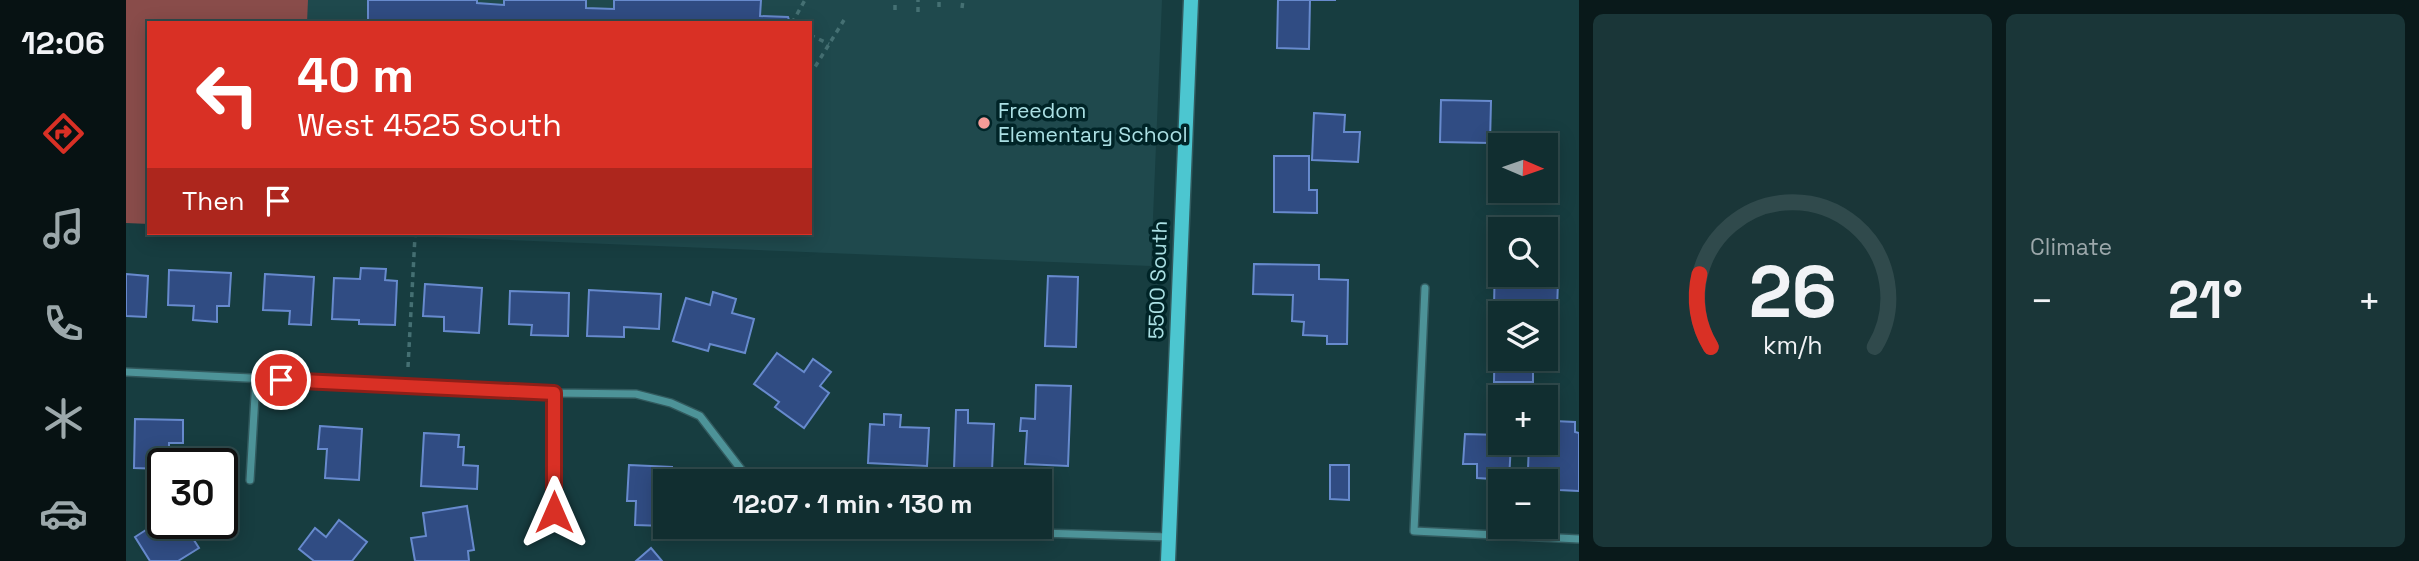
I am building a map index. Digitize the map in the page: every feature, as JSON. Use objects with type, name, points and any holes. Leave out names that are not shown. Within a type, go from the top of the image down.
[{"type":"main road","name":"5500 South","points":[[1168,561],[1191,0]]},
{"type":"street","points":[[1425,288],[1414,531],[1579,539]]},
{"type":"street","points":[[126,372],[554,393],[636,394],[671,402],[700,416],[741,469]]},
{"type":"street","points":[[250,480],[256,379]]},
{"type":"street","points":[[554,393],[554,512]]},
{"type":"street","points":[[1052,533],[1169,537]]},
{"type":"path","points":[[793,21],[805,0]]},
{"type":"path","points":[[895,0],[895,10]]},
{"type":"path","points":[[918,0],[918,12]]},
{"type":"path","points":[[939,0],[939,7]]},
{"type":"path","points":[[962,8],[963,0]]},
{"type":"path","points":[[812,72],[844,20]]},
{"type":"path","points":[[812,36],[829,44]]},
{"type":"path","points":[[408,367],[415,236]]},
{"type":"shaded area","name":"Freedom Elementary School","points":[[126,0],[1162,0],[1151,266],[385,235],[812,235],[812,21],[147,21]]},
{"type":"shaded area","points":[[126,0],[308,0],[307,21],[147,21],[147,224],[126,223]]},
{"type":"building","points":[[368,0],[477,0],[477,3],[504,5],[504,0],[586,0],[586,8],[614,9],[614,0],[761,0],[760,16],[788,17],[789,21],[368,21]]},
{"type":"building","points":[[1278,0],[1310,0],[1309,49],[1277,48]]},
{"type":"building","points":[[1441,100],[1491,101],[1488,143],[1440,142]]},
{"type":"building","points":[[1314,113],[1345,115],[1344,132],[1360,132],[1358,162],[1312,160]]},
{"type":"building","points":[[1274,156],[1309,156],[1309,190],[1317,190],[1317,213],[1274,212]]},
{"type":"building","points":[[1254,264],[1319,265],[1319,279],[1348,280],[1347,344],[1327,344],[1327,336],[1303,335],[1304,322],[1292,321],[1293,295],[1253,294]]},
{"type":"building","points":[[361,268],[386,269],[385,280],[397,281],[395,325],[359,324],[359,320],[332,319],[334,278],[360,279]]},
{"type":"building","points":[[169,270],[231,273],[229,306],[217,306],[217,322],[193,320],[194,306],[168,305]]},
{"type":"building","points":[[126,274],[148,276],[146,317],[126,316]]},
{"type":"building","points":[[265,274],[314,277],[311,325],[289,324],[290,311],[263,310]]},
{"type":"building","points":[[1048,276],[1078,277],[1076,347],[1045,346]]},
{"type":"building","points":[[425,284],[482,288],[479,333],[444,331],[444,317],[423,316]]},
{"type":"building","points":[[1494,287],[1558,287],[1557,301],[1494,301]]},
{"type":"building","points":[[589,290],[661,294],[659,329],[624,327],[624,337],[587,336]]},
{"type":"building","points":[[510,291],[569,293],[568,336],[531,335],[532,325],[509,324]]},
{"type":"building","points":[[713,292],[736,299],[732,313],[754,319],[745,353],[710,344],[708,351],[673,341],[686,298],[710,305]]},
{"type":"building","points":[[777,353],[804,372],[813,359],[831,372],[820,386],[829,393],[804,428],[775,407],[779,402],[754,384]]},
{"type":"building","points":[[1494,371],[1533,371],[1533,382],[1494,382]]},
{"type":"building","points":[[1036,385],[1071,386],[1068,466],[1025,464],[1027,431],[1020,431],[1021,418],[1035,419]]},
{"type":"building","points":[[956,410],[968,410],[968,423],[994,424],[992,469],[954,469]]},
{"type":"building","points":[[884,414],[901,415],[900,427],[929,428],[927,466],[868,463],[870,424],[884,425]]},
{"type":"building","points":[[135,419],[183,420],[183,443],[169,443],[169,448],[147,448],[147,468],[134,468]]},
{"type":"building","points":[[1558,421],[1575,422],[1575,432],[1579,433],[1579,491],[1559,490],[1558,469],[1528,469],[1529,455],[1558,455]]},
{"type":"building","points":[[320,426],[362,429],[359,480],[325,478],[327,449],[318,449]]},
{"type":"building","points":[[424,433],[459,435],[458,447],[464,447],[463,465],[478,466],[477,489],[421,486]]},
{"type":"building","points":[[1465,434],[1488,435],[1488,455],[1510,455],[1510,469],[1488,469],[1488,479],[1477,478],[1477,464],[1463,464]]},
{"type":"building","points":[[629,465],[672,467],[653,469],[653,526],[635,525],[636,501],[627,501]]},
{"type":"building","points":[[1330,465],[1349,465],[1349,500],[1330,499]]},
{"type":"building","points":[[467,506],[474,550],[468,551],[469,561],[415,561],[411,538],[426,536],[423,513]]},
{"type":"building","points":[[339,520],[367,542],[352,561],[314,561],[299,549],[315,528],[326,537]]},
{"type":"building","points":[[147,529],[147,539],[193,539],[199,548],[178,561],[150,561],[135,537]]},
{"type":"building","points":[[651,548],[662,561],[636,561]]},
{"type":"place","name":"Freedom Elementary School","points":[[984,123]]},
{"type":"route","points":[[281,380],[554,393],[554,512]]}]
